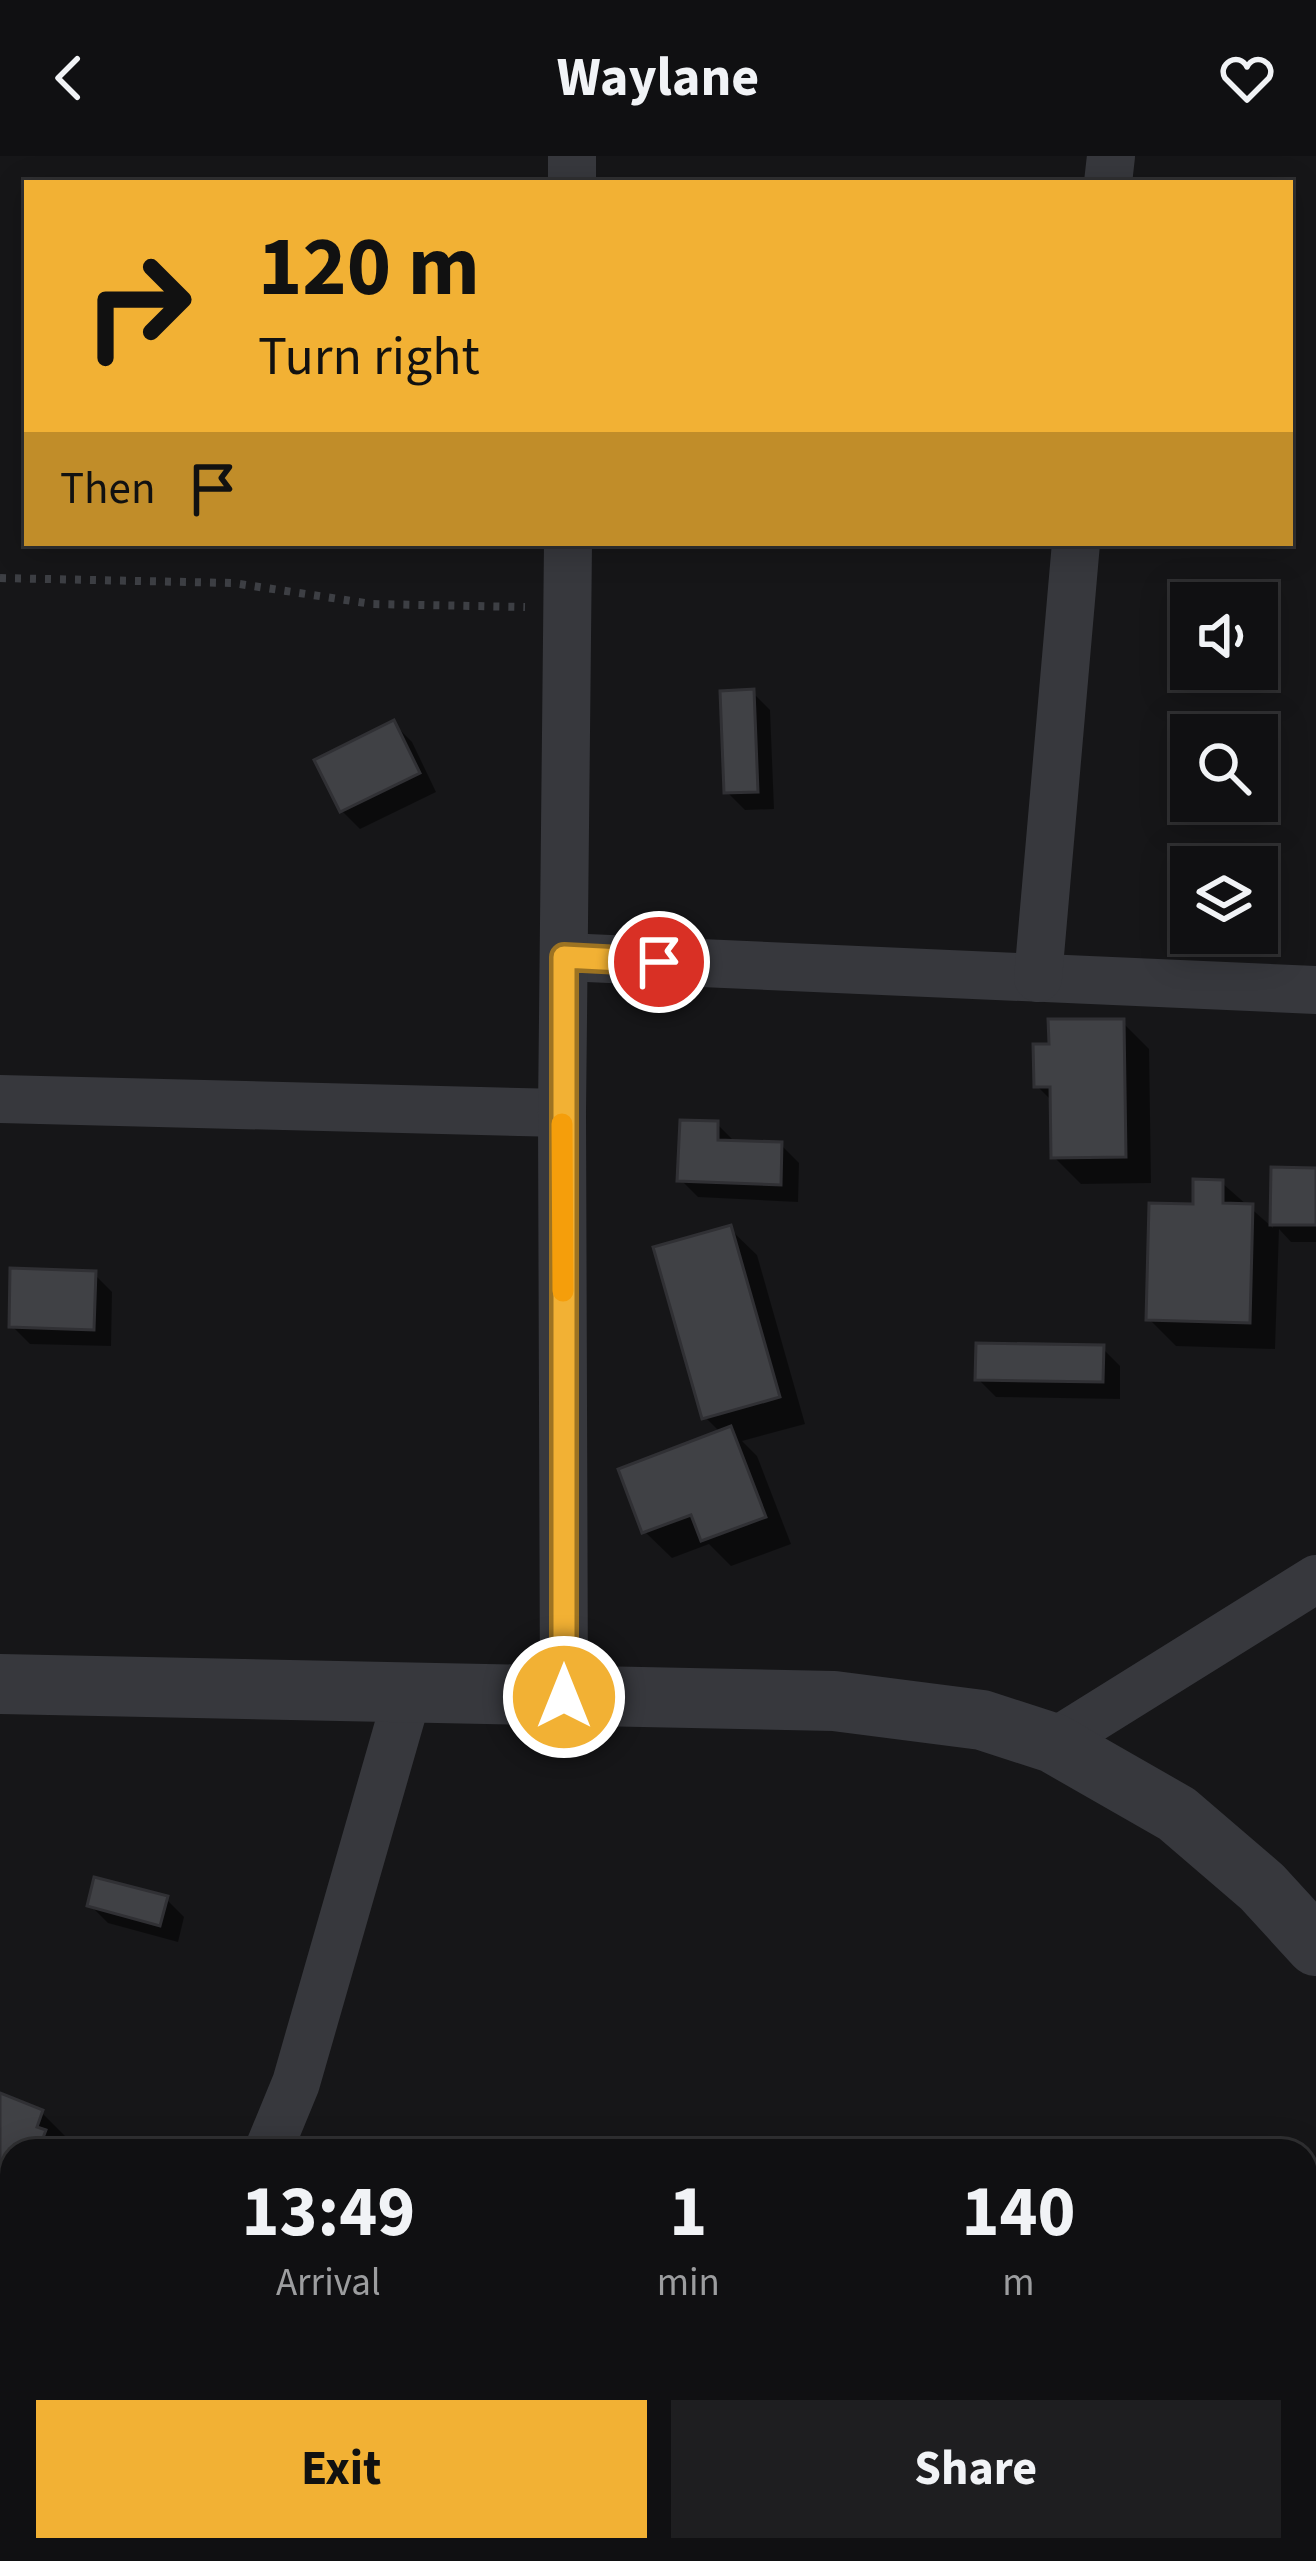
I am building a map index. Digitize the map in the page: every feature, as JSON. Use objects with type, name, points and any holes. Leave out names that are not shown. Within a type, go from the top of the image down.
[{"type":"street","points":[[564,1697],[562,1113],[568,546]]},
{"type":"street","points":[[1038,978],[1076,546]]},
{"type":"street","points":[[564,957],[1316,991]]},
{"type":"street","points":[[0,1099],[562,1113]]},
{"type":"street","points":[[1053,1743],[1316,1579]]},
{"type":"street","points":[[0,1684],[834,1701],[982,1720],[1053,1743],[1177,1814],[1262,1887],[1316,1946]]},
{"type":"street","points":[[273,2139],[296,2083],[408,1693]]},
{"type":"path","points":[[0,578],[232,584],[372,604],[568,608]]},
{"type":"building","points":[[754,689],[758,792],[724,793],[720,691]]},
{"type":"building","points":[[394,720],[420,773],[340,812],[314,760]]},
{"type":"building","points":[[1048,1019],[1124,1019],[1126,1157],[1051,1158],[1050,1087],[1034,1087],[1033,1044],[1049,1044]]},
{"type":"building","points":[[680,1120],[718,1121],[718,1140],[782,1142],[781,1185],[677,1181]]},
{"type":"building","points":[[1271,1167],[1316,1168],[1316,1225],[1270,1225]]},
{"type":"building","points":[[1193,1179],[1223,1180],[1223,1203],[1253,1204],[1250,1323],[1146,1320],[1149,1203],[1193,1204]]},
{"type":"building","points":[[731,1225],[780,1397],[702,1419],[653,1247]]},
{"type":"building","points":[[10,1268],[96,1271],[94,1330],[9,1327]]},
{"type":"building","points":[[976,1343],[1104,1345],[1103,1382],[975,1380]]},
{"type":"building","points":[[731,1426],[766,1517],[701,1541],[691,1515],[642,1533],[618,1469]]},
{"type":"building","points":[[94,1877],[168,1896],[160,1926],[87,1906]]},
{"type":"building","points":[[0,2093],[43,2110],[37,2127],[46,2130],[43,2139],[0,2139]]},
{"type":"slow traffic","points":[[562,1124],[563,1291]]},
{"type":"route","points":[[564,1697],[564,957],[659,962]]}]
